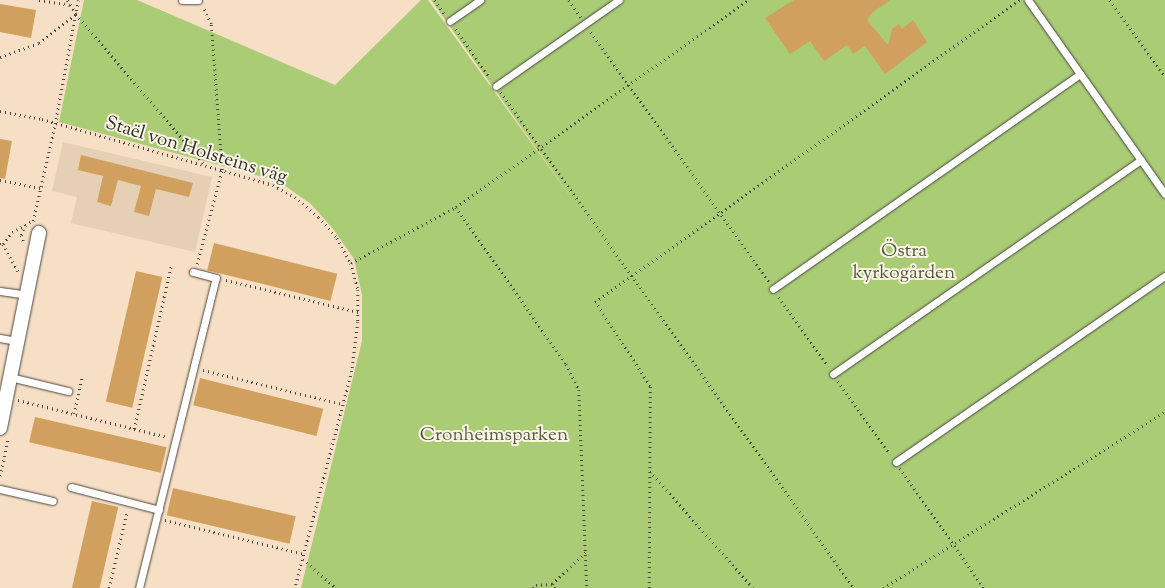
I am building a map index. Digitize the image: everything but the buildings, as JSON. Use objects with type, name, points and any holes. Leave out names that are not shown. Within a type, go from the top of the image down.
[{"type":"street","points":[[0,428],[39,233]]},
{"type":"lane","points":[[182,0],[199,0]]},
{"type":"lane","points":[[450,21],[480,0]]},
{"type":"lane","points":[[496,86],[619,0]]},
{"type":"lane","points":[[1028,0],[1165,194]]},
{"type":"lane","points":[[774,289],[1080,74]]},
{"type":"lane","points":[[834,374],[1141,160]]},
{"type":"lane","points":[[139,588],[216,278],[193,272]]},
{"type":"lane","points":[[896,462],[1165,276]]},
{"type":"lane","points":[[0,291],[27,296]]},
{"type":"lane","points":[[0,338],[18,341]]},
{"type":"lane","points":[[10,377],[68,391]]},
{"type":"lane","points":[[71,488],[159,510]]},
{"type":"lane","points":[[0,489],[54,501]]},
{"type":"path","points":[[39,0],[71,6]]},
{"type":"path","points":[[68,0],[76,14],[204,165]]},
{"type":"path","points":[[39,233],[33,220],[56,124],[78,0]]},
{"type":"path","points":[[193,272],[200,259],[222,170],[210,24],[199,0]]},
{"type":"path","points":[[435,0],[854,588]]},
{"type":"path","points":[[569,0],[984,588]]},
{"type":"path","points":[[351,263],[456,206],[748,0]]},
{"type":"path","points":[[649,588],[650,386],[595,302],[1019,0]]},
{"type":"path","points":[[1110,0],[1165,76]]},
{"type":"path","points":[[0,57],[39,43],[76,14]]},
{"type":"path","name":"Staël von Holsteins väg","points":[[0,110],[272,185],[295,197],[319,217],[331,231],[351,263],[358,290],[358,312],[352,371],[295,588]]},
{"type":"path","points":[[0,180],[40,188]]},
{"type":"path","points":[[456,206],[566,364],[578,390],[587,588]]},
{"type":"path","points":[[20,276],[1,244],[12,232],[25,225]]},
{"type":"path","points":[[134,429],[171,266]]},
{"type":"path","points":[[216,278],[358,312]]},
{"type":"path","points":[[194,368],[343,404]]},
{"type":"path","points":[[16,400],[176,439]]},
{"type":"path","points":[[883,588],[1165,412]]},
{"type":"path","points":[[649,470],[753,588]]},
{"type":"path","points":[[109,588],[129,502]]},
{"type":"path","points":[[157,518],[304,554]]},
{"type":"path","points":[[533,588],[552,584],[586,552]]},
{"type":"path","points":[[303,559],[336,588]]},
{"type":"path","points":[[552,584],[555,588]]},
{"type":"shaded area","points":[[63,142],[212,177],[195,252],[71,223],[77,197],[52,191]]},
{"type":"green space","name":"Östra kyrkogården","points":[[84,0],[137,0],[335,85],[421,0],[428,0],[578,207],[431,0],[1165,0],[1165,588],[301,588],[362,341],[362,295],[354,259],[334,230],[311,204],[278,181],[59,122]]},
{"type":"park label","name":"Cronheimsparken","points":[[494,436]]}]
